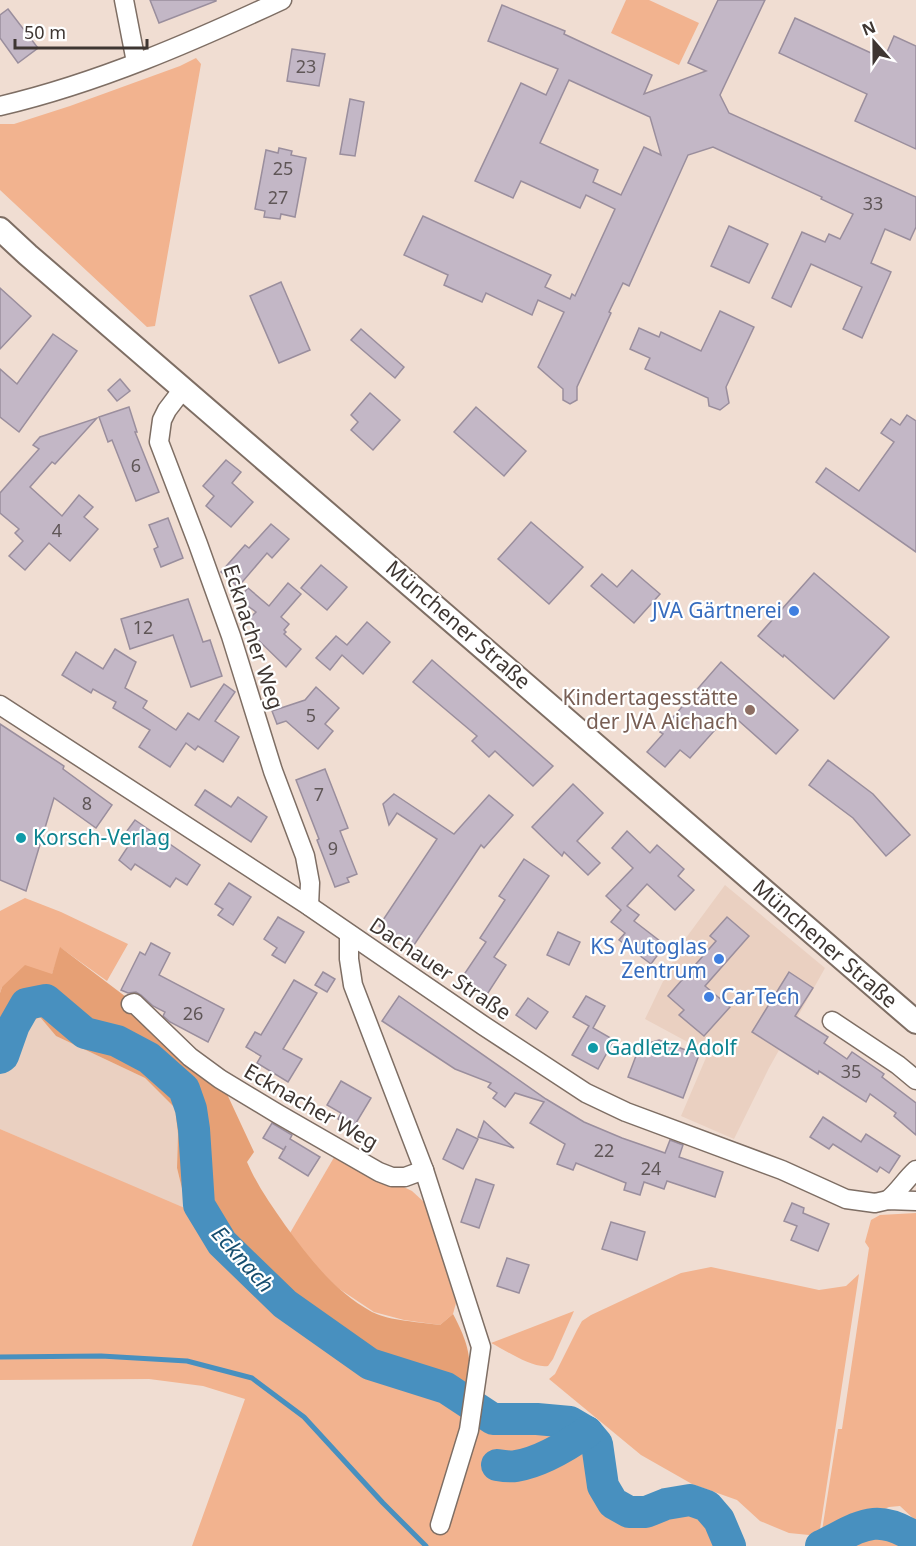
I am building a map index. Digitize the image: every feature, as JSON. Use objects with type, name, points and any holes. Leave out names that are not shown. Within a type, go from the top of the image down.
[{"type":"main road","name":"Münchener Straße","points":[[0,229],[916,1022]]},
{"type":"street","points":[[124,0],[136,62]]},
{"type":"street","points":[[0,106],[64,88],[136,62],[196,39],[282,0]]},
{"type":"street","name":"Ecknacher Weg","points":[[183,389],[162,420],[159,442],[231,636],[273,771],[305,856],[310,883],[309,906]]},
{"type":"street","name":"Dachauer Straße","points":[[0,705],[309,906],[551,1072],[586,1093],[626,1112],[782,1170],[846,1199],[875,1203],[888,1200],[916,1201]]},
{"type":"street","name":"Ecknacher Weg","points":[[349,934],[349,959],[353,986],[424,1170],[481,1347],[469,1430],[440,1525]]},
{"type":"street","name":"Ecknacher Weg","points":[[131,1004],[134,1003],[190,1057],[220,1079],[364,1164],[392,1177],[405,1177],[424,1170]]},
{"type":"street","points":[[832,1021],[898,1065],[916,1080]]},
{"type":"street","points":[[888,1200],[899,1191],[907,1178],[916,1170]]},
{"type":"shaded area","points":[[626,0],[649,0],[699,23],[679,65],[611,33]]},
{"type":"shaded area","points":[[196,58],[201,64],[155,326],[147,327],[0,190],[0,124],[14,124],[70,106]]},
{"type":"shaded area","points":[[725,885],[825,968],[769,1068],[734,1139],[681,1116],[708,1053],[645,1019],[680,946]]},
{"type":"shaded area","points":[[25,898],[61,912],[128,944],[107,981],[61,948],[52,974],[2,987],[0,993],[0,911]]},
{"type":"shaded area","points":[[60,947],[134,1003],[220,1079],[254,1152],[247,1162],[255,1179],[294,1238],[334,1284],[358,1304],[387,1317],[440,1325],[453,1314],[465,1341],[470,1362],[465,1413],[367,1368],[286,1312],[205,1231],[187,1209],[177,1168],[178,1134],[175,1108],[145,1078],[56,1036],[40,1017],[26,1024],[15,1058],[0,1071],[0,993],[2,987],[25,965],[52,974]]},
{"type":"shaded area","points":[[40,1017],[56,1036],[145,1078],[175,1108],[178,1134],[177,1168],[187,1210],[0,1129],[0,1071],[15,1058],[26,1024]]},
{"type":"shaded area","points":[[0,1129],[187,1209],[208,1235],[286,1312],[367,1368],[465,1413],[440,1503],[461,1490],[478,1424],[497,1429],[537,1426],[562,1428],[566,1440],[516,1459],[490,1457],[483,1463],[489,1471],[515,1474],[535,1472],[553,1457],[577,1447],[588,1447],[592,1454],[592,1488],[606,1510],[628,1524],[650,1523],[671,1509],[690,1506],[703,1510],[713,1523],[720,1546],[192,1546],[245,1399],[203,1386],[149,1379],[0,1380]]},
{"type":"shaded area","points":[[336,1154],[412,1191],[425,1203],[456,1303],[453,1314],[440,1325],[404,1320],[374,1312],[338,1288],[314,1265],[290,1233]]},
{"type":"shaded area","points":[[916,1213],[916,1521],[900,1506],[889,1507],[821,1537],[838,1429],[842,1429],[869,1248],[865,1242],[871,1220],[880,1215]]},
{"type":"shaded area","points":[[711,1267],[819,1290],[846,1286],[859,1274],[819,1536],[789,1533],[760,1521],[737,1500],[692,1484],[641,1455],[549,1379],[555,1374],[582,1321],[681,1273]]},
{"type":"shaded area","points":[[574,1311],[548,1366],[527,1362],[491,1343]]},
{"type":"shaded area","points":[[869,1530],[892,1533],[912,1546],[835,1546]]},
{"type":"building","points":[[150,0],[216,0],[216,1],[159,23]]},
{"type":"building","points":[[718,0],[765,0],[720,95],[729,113],[916,197],[916,227],[910,240],[885,229],[871,263],[891,272],[862,338],[843,329],[862,287],[811,264],[791,307],[772,298],[802,232],[825,242],[829,234],[840,239],[853,214],[821,199],[822,197],[713,147],[688,155],[629,286],[623,283],[609,312],[611,313],[577,387],[577,400],[570,404],[563,400],[563,389],[538,367],[564,312],[538,300],[532,315],[486,293],[482,302],[444,285],[448,275],[404,255],[423,216],[551,275],[545,287],[570,299],[572,294],[575,296],[615,209],[586,195],[580,208],[521,181],[513,198],[475,181],[521,83],[546,95],[558,69],[488,41],[502,5],[565,31],[564,34],[652,75],[644,94],[706,71],[688,63]],"holes":[[[569,80],[650,117],[661,155],[644,147],[621,195],[593,182],[598,170],[540,143]]]},
{"type":"building","points":[[8,9],[38,48],[18,63],[0,38],[0,15]]},
{"type":"building","points":[[795,18],[884,59],[894,36],[916,46],[916,149],[855,121],[867,94],[779,53]]},
{"type":"building","points":[[292,49],[325,54],[319,86],[287,81]]},
{"type":"building","points":[[350,99],[364,102],[355,156],[340,154]]},
{"type":"building","points":[[279,148],[292,151],[291,155],[306,158],[295,217],[281,214],[280,219],[264,217],[265,211],[255,209],[266,150],[278,153]]},
{"type":"building","points":[[729,226],[768,244],[749,283],[711,266]]},
{"type":"building","points":[[281,282],[310,350],[279,363],[250,296]]},
{"type":"building","points":[[0,288],[31,316],[0,349]]},
{"type":"building","points":[[720,311],[754,327],[726,387],[729,403],[720,410],[709,406],[708,398],[645,369],[650,358],[630,349],[639,328],[659,337],[661,332],[701,351]]},
{"type":"building","points":[[361,329],[404,367],[395,378],[351,340]]},
{"type":"building","points":[[53,334],[77,351],[19,432],[0,417],[0,369],[17,384]]},
{"type":"building","points":[[120,379],[130,391],[117,401],[108,390]]},
{"type":"building","points":[[370,393],[400,420],[373,450],[351,430],[358,422],[351,415]]},
{"type":"building","points":[[129,407],[137,432],[135,432],[159,492],[136,501],[112,440],[108,442],[99,417]]},
{"type":"building","points":[[476,407],[526,451],[504,476],[454,432]]},
{"type":"building","points":[[907,415],[916,421],[916,552],[816,482],[826,468],[859,491],[894,442],[881,433],[891,419],[900,425]]},
{"type":"building","points":[[97,418],[55,464],[52,462],[30,487],[62,516],[79,495],[93,507],[84,517],[98,529],[70,561],[49,543],[25,570],[9,556],[23,541],[15,533],[19,529],[0,513],[0,493],[39,449],[33,445],[40,437]]},
{"type":"building","points":[[226,460],[241,472],[232,483],[253,502],[231,527],[206,506],[214,496],[203,486]]},
{"type":"building","points":[[168,518],[183,558],[161,567],[154,549],[158,547],[149,525]]},
{"type":"building","points":[[531,522],[583,567],[549,604],[498,559]]},
{"type":"building","points":[[271,524],[289,539],[272,558],[267,553],[238,587],[221,572],[245,545],[249,548]]},
{"type":"building","points":[[321,565],[347,587],[327,610],[301,588]]},
{"type":"building","points":[[632,570],[660,594],[634,623],[591,586],[602,574],[617,587]]},
{"type":"building","points":[[814,573],[889,637],[834,699],[784,655],[783,657],[758,636]]},
{"type":"building","points":[[288,583],[301,594],[281,617],[289,624],[284,634],[301,649],[286,667],[254,636],[259,630],[248,620],[256,612],[238,599],[248,588],[269,606]]},
{"type":"building","points":[[188,599],[203,642],[210,640],[222,676],[191,687],[173,635],[130,649],[121,619]]},
{"type":"building","points":[[367,622],[390,642],[363,674],[342,655],[330,670],[316,658],[336,636],[347,645]]},
{"type":"building","points":[[115,649],[136,662],[125,688],[147,701],[143,708],[176,730],[188,713],[199,720],[224,684],[235,692],[215,721],[239,737],[223,762],[198,746],[195,750],[186,743],[170,767],[139,747],[150,730],[113,708],[116,702],[93,689],[91,693],[62,675],[76,652],[103,669]]},
{"type":"building","points":[[432,660],[553,766],[533,786],[495,751],[489,757],[472,741],[477,736],[413,682]]},
{"type":"building","name":"Kindertagesstätte der JVA Aichach","points":[[721,662],[798,730],[776,754],[730,713],[690,758],[680,750],[665,767],[647,752],[663,734],[660,732]]},
{"type":"building","points":[[316,687],[339,708],[325,724],[333,731],[318,749],[286,721],[277,724],[272,711],[305,700]]},
{"type":"building","name":"Korsch-Verlag","points":[[0,724],[64,766],[63,769],[112,805],[96,828],[54,798],[26,891],[0,880]]},
{"type":"building","points":[[828,760],[873,794],[910,835],[886,856],[853,818],[809,785]]},
{"type":"building","points":[[325,769],[348,828],[340,831],[357,874],[347,878],[349,882],[335,887],[296,780]]},
{"type":"building","points":[[573,784],[603,813],[577,841],[600,863],[588,875],[564,852],[562,856],[532,827]]},
{"type":"building","points":[[205,790],[231,807],[238,797],[267,817],[251,842],[195,805]]},
{"type":"building","points":[[394,794],[454,834],[489,795],[513,815],[484,848],[481,845],[412,948],[379,926],[437,839],[397,813],[389,825],[383,804]]},
{"type":"building","points":[[135,820],[200,865],[187,885],[176,878],[170,887],[135,864],[131,870],[119,860],[129,845],[121,839]]},
{"type":"building","points":[[627,831],[650,853],[657,845],[684,869],[678,876],[694,890],[675,910],[647,884],[627,906],[639,915],[634,921],[665,945],[651,964],[619,940],[625,933],[611,922],[621,910],[606,896],[633,868],[612,848]]},
{"type":"building","points":[[524,859],[549,876],[494,957],[506,965],[486,996],[461,979],[486,942],[480,938],[505,900],[499,896]]},
{"type":"building","points":[[229,883],[251,897],[233,925],[218,915],[223,909],[215,904]]},
{"type":"building","points":[[278,917],[304,932],[285,963],[272,955],[277,948],[264,939]]},
{"type":"building","points":[[727,917],[749,936],[705,986],[730,1007],[704,1036],[679,1015],[684,1010],[668,996],[716,941],[710,936]]},
{"type":"building","points":[[558,932],[580,942],[569,965],[547,955]]},
{"type":"building","points":[[151,943],[170,953],[159,975],[224,1009],[208,1042],[170,1022],[163,1016],[165,1012],[153,1006],[136,992],[128,993],[121,990],[140,952],[145,955]]},
{"type":"building","points":[[323,972],[335,979],[327,992],[315,985]]},
{"type":"building","points":[[789,972],[813,988],[795,1016],[828,1037],[824,1043],[847,1059],[852,1052],[884,1074],[882,1077],[916,1103],[916,1135],[894,1116],[896,1113],[870,1094],[866,1102],[819,1071],[818,1074],[752,1032]]},
{"type":"building","points":[[294,980],[317,993],[283,1049],[302,1059],[288,1082],[257,1063],[261,1056],[246,1047],[255,1032],[261,1035]]},
{"type":"building","points":[[399,996],[546,1099],[584,1122],[665,1153],[670,1140],[683,1145],[679,1157],[723,1172],[715,1197],[667,1181],[664,1189],[644,1182],[640,1195],[624,1190],[626,1183],[576,1163],[573,1170],[557,1164],[565,1144],[530,1123],[544,1102],[515,1093],[505,1107],[493,1098],[497,1093],[488,1087],[491,1083],[455,1069],[382,1021]]},
{"type":"building","name":"Gadletz Adolf","points":[[586,996],[605,1006],[593,1028],[614,1040],[598,1069],[572,1055],[589,1026],[573,1017]]},
{"type":"building","points":[[528,998],[548,1012],[536,1029],[516,1015]]},
{"type":"building","points":[[659,1040],[699,1055],[683,1098],[628,1077],[637,1053],[641,1055],[645,1044]]},
{"type":"building","points":[[341,1081],[371,1098],[353,1128],[338,1119],[341,1113],[327,1105]]},
{"type":"building","points":[[823,1117],[861,1142],[866,1134],[900,1156],[889,1173],[880,1167],[877,1172],[833,1144],[829,1149],[810,1137]]},
{"type":"building","points":[[484,1121],[514,1148],[478,1137]]},
{"type":"building","points":[[272,1123],[292,1135],[290,1139],[320,1157],[308,1176],[279,1158],[284,1150],[263,1138]]},
{"type":"building","points":[[457,1129],[478,1139],[463,1169],[443,1159]]},
{"type":"building","points":[[476,1179],[494,1185],[479,1228],[461,1222]]},
{"type":"building","points":[[792,1203],[804,1208],[803,1213],[829,1224],[818,1251],[791,1240],[797,1226],[784,1221]]},
{"type":"building","points":[[611,1222],[645,1232],[637,1260],[602,1249]]},
{"type":"building","points":[[507,1258],[529,1265],[519,1293],[497,1286]]},
{"type":"waterway","name":"Ecknach","points":[[0,1058],[3,1056],[14,1025],[26,1004],[46,1000],[85,1033],[117,1041],[149,1058],[184,1089],[191,1109],[199,1205],[222,1243],[285,1304],[370,1364],[446,1388],[493,1419],[570,1422],[587,1432],[597,1444],[603,1486],[613,1503],[629,1512],[646,1512],[666,1504],[690,1500],[707,1506],[719,1520],[730,1546]]},
{"type":"waterway","points":[[0,1357],[101,1356],[187,1361],[252,1378],[304,1417],[426,1546]]},
{"type":"waterway","name":"Ecknach","points":[[497,1465],[514,1466],[535,1461],[587,1432]]},
{"type":"waterway","name":"Ecknach","points":[[821,1546],[857,1528],[878,1524],[889,1525],[916,1538]]},
{"type":"place","name":"JVA Gärtnerei","points":[[794,611]]},
{"type":"place","name":"Kindertagesstätte der JVA Aichach","points":[[750,710]]},
{"type":"place","name":"Korsch-Verlag","points":[[21,838]]},
{"type":"place","name":"KS Autoglas Zentrum","points":[[719,959]]},
{"type":"place","name":"CarTech","points":[[709,997]]},
{"type":"place","name":"Gadletz Adolf","points":[[593,1048]]}]
